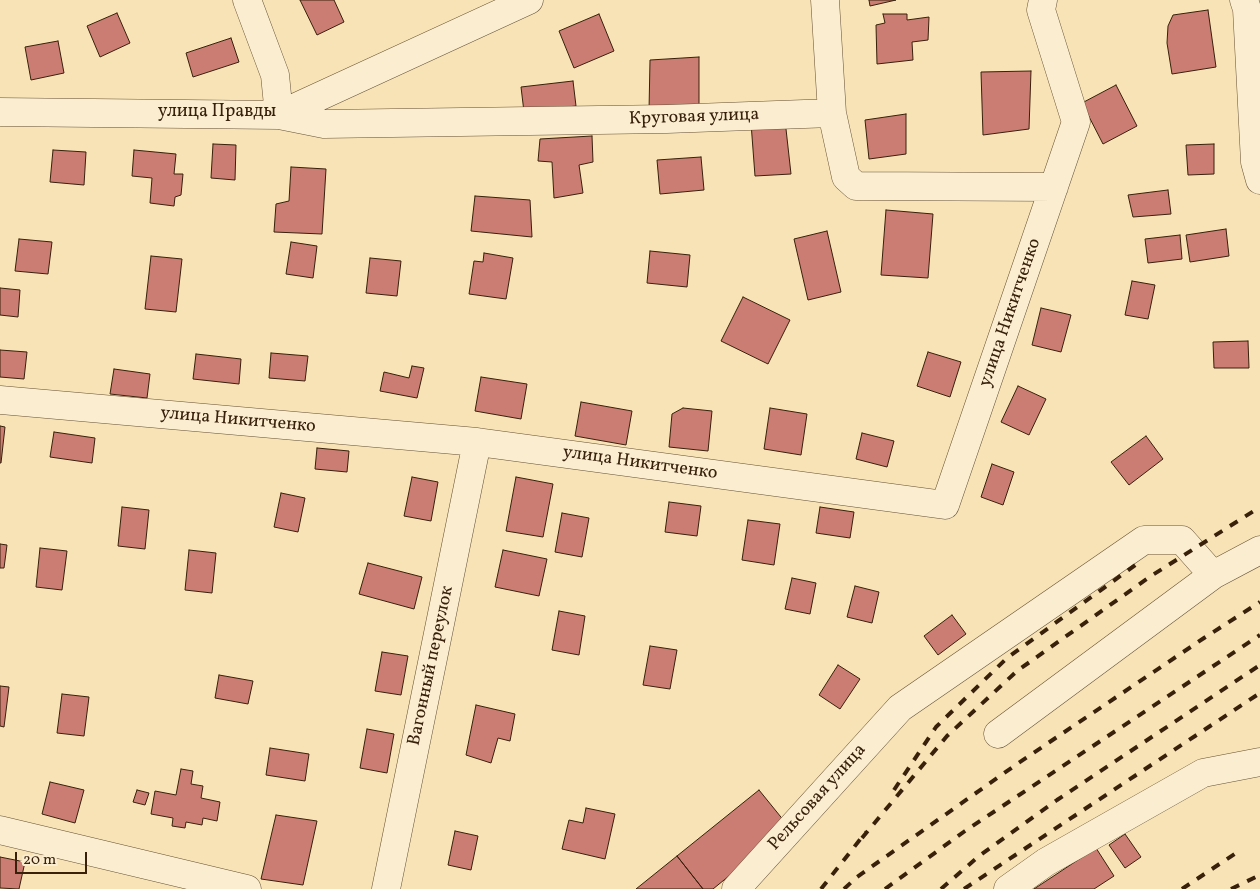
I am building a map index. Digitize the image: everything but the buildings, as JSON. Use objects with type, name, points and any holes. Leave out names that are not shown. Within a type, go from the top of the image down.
[{"type":"street","points":[[247,0],[275,75],[279,115]]},
{"type":"street","name":"улица Правды","points":[[0,112],[279,115],[530,0]]},
{"type":"street","points":[[825,0],[832,113],[846,177],[856,186],[1054,187],[1076,122],[1041,10],[1043,0]]},
{"type":"street","points":[[1250,5],[1255,162],[1260,180]]},
{"type":"street","name":"Круговая улица","points":[[279,115],[324,124],[657,120],[832,113]]},
{"type":"street","name":"улица Никитченко","points":[[0,400],[477,442],[944,505],[1054,187]]},
{"type":"street","name":"Вагонный переулок","points":[[386,889],[477,442]]},
{"type":"street","name":"Рельсовая улица","points":[[736,889],[900,708],[1144,540],[1182,540],[1213,575]]},
{"type":"street","points":[[998,734],[1213,575],[1260,550]]},
{"type":"street","points":[[1008,889],[1046,862],[1203,773],[1260,762]]},
{"type":"street","points":[[0,830],[247,889]]},
{"type":"railway","points":[[862,838],[947,736],[1017,671],[1151,576],[1260,507]]},
{"type":"railway","points":[[894,790],[936,727],[1007,658],[1141,561]]},
{"type":"railway","points":[[844,889],[857,877],[1017,764],[1260,602]]},
{"type":"railway","points":[[885,889],[965,831],[1260,635]]},
{"type":"railway","points":[[941,889],[979,856],[1057,800],[1260,665]]},
{"type":"railway","points":[[964,889],[1260,693]]},
{"type":"railway","points":[[821,889],[866,832]]},
{"type":"railway","points":[[1182,889],[1236,853]]},
{"type":"railway","points":[[1231,889],[1260,875]]}]
